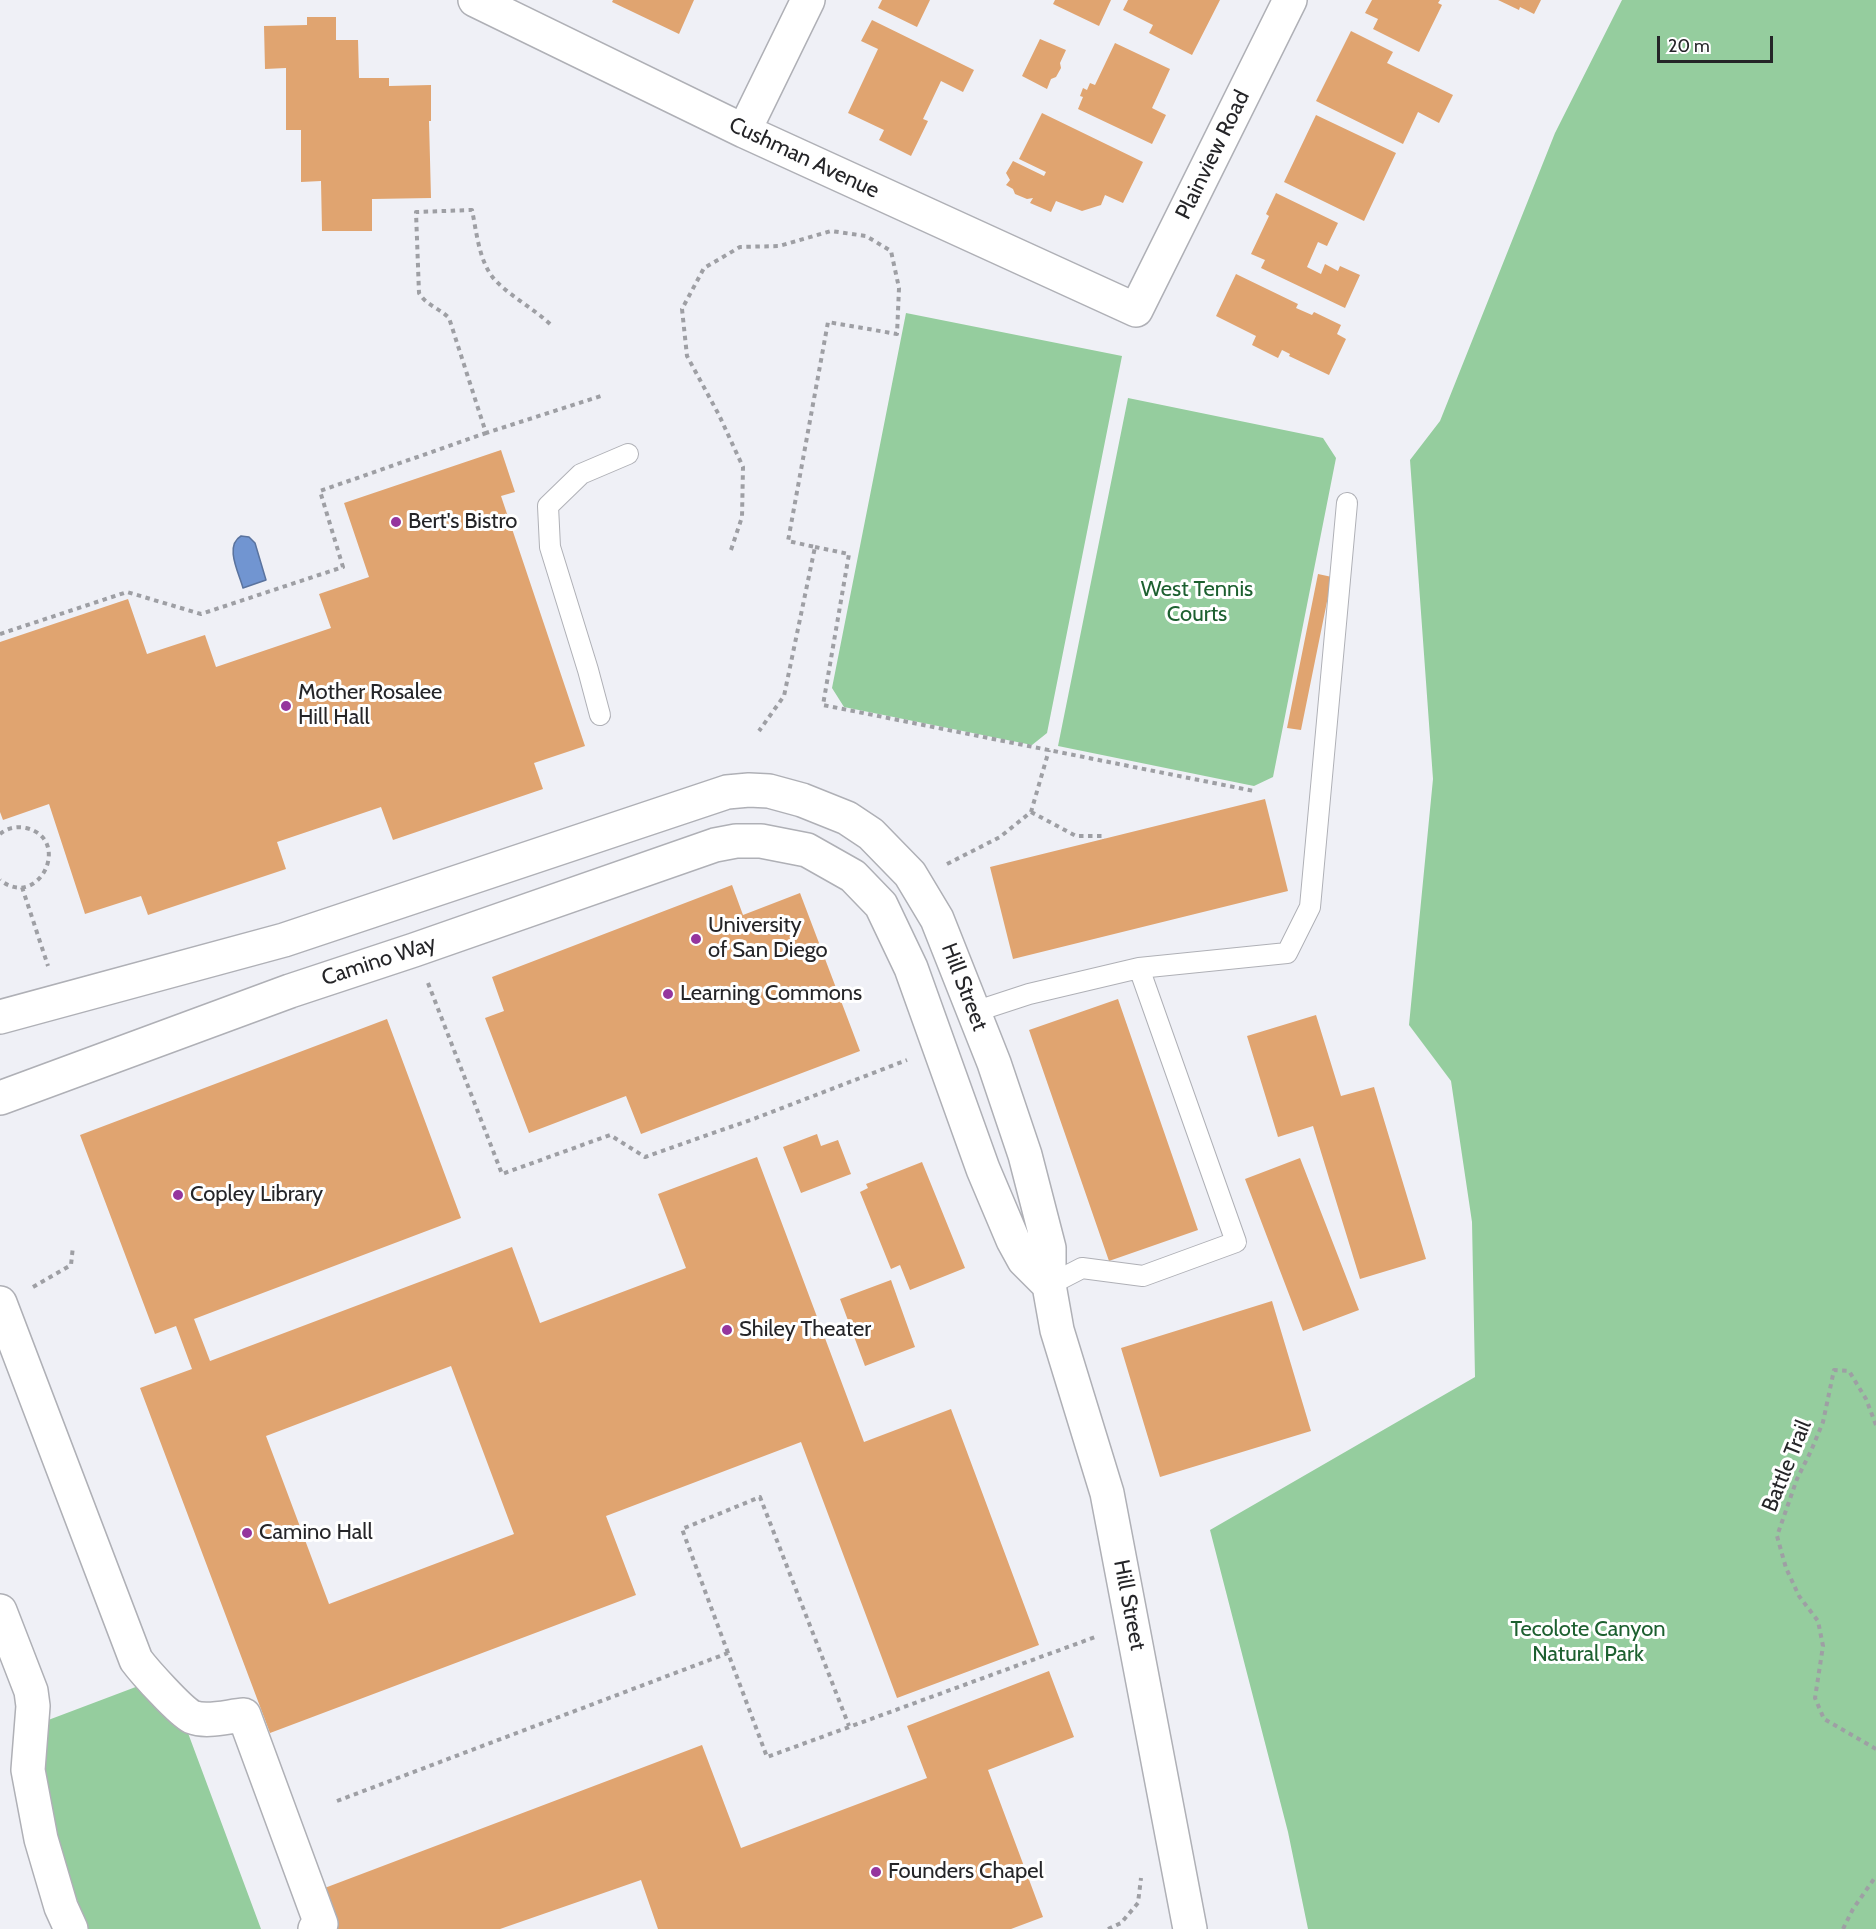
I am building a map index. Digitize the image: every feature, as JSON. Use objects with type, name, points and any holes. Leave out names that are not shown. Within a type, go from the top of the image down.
[{"type":"street","name":"Cushman Avenue","points":[[476,0],[744,131],[1136,310]]},
{"type":"street","points":[[744,131],[808,0]]},
{"type":"street","name":"Plainview Road","points":[[1136,310],[1290,0]]},
{"type":"street","name":"Hill Street","points":[[0,1017],[284,940],[706,797],[727,792],[769,791],[802,800],[847,818],[872,834],[910,874],[937,919],[974,1012],[1026,1155],[1049,1248],[1049,1285],[1057,1330],[1107,1493],[1190,1929]]},
{"type":"street","name":"Hill Street","points":[[761,841],[807,850],[853,876],[881,905],[911,968],[975,1148],[1013,1240],[1024,1260],[1049,1285]]},
{"type":"street","name":"Camino Way","points":[[0,1098],[290,991],[715,844],[761,841]]},
{"type":"street","points":[[0,1304],[136,1660],[146,1675],[191,1716],[203,1719],[244,1715],[321,1924],[315,1929]]},
{"type":"street","points":[[0,1611],[32,1691],[28,1770],[41,1839],[61,1906],[71,1929]]},
{"type":"lane","points":[[600,715],[550,547],[548,506],[581,474],[628,454]]},
{"type":"lane","points":[[974,1012],[1029,994],[1139,968],[1287,953],[1310,907],[1347,503]]},
{"type":"lane","points":[[1049,1285],[1082,1268],[1143,1276],[1236,1242],[1139,968]]},
{"type":"path","points":[[486,433],[449,318],[424,301],[419,293],[416,212],[472,210],[480,252],[494,279],[550,324]]},
{"type":"path","points":[[731,550],[742,517],[743,468],[719,415],[687,356],[682,309],[704,268],[740,247],[779,246],[831,231],[866,236],[891,251],[899,288],[897,334],[828,322],[788,541],[849,554],[823,705],[1254,791]]},
{"type":"path","points":[[0,634],[127,592],[201,615],[344,567],[320,491],[604,394]]},
{"type":"path","points":[[759,730],[784,696],[815,547]]},
{"type":"path","points":[[946,865],[1000,837],[1031,813],[1049,750]]},
{"type":"path","points":[[1031,813],[1076,836],[1103,836],[1104,839]]},
{"type":"path","points":[[0,834],[14,827],[33,830],[46,843],[49,852],[46,871],[40,879],[22,887],[13,886],[0,879]]},
{"type":"path","points":[[22,887],[48,967]]},
{"type":"path","points":[[414,950],[502,1174],[610,1135],[645,1157],[756,1118],[910,1059]]},
{"type":"path","points":[[0,1304],[70,1265],[73,1246]]},
{"type":"path","name":"Battle Trail","points":[[1876,1425],[1866,1399],[1849,1371],[1834,1370],[1823,1422],[1797,1479],[1777,1536],[1786,1568],[1799,1596],[1818,1621],[1823,1647],[1815,1698],[1824,1719],[1876,1749]]},
{"type":"path","points":[[849,1726],[760,1497],[682,1529],[767,1756],[1106,1633]]},
{"type":"path","points":[[337,1801],[728,1653]]},
{"type":"path","points":[[1108,1929],[1121,1923],[1138,1903],[1142,1871]]},
{"type":"path","points":[[1843,1929],[1852,1909],[1876,1876]]},
{"type":"green space","name":"Tecolote Canyon Natural Park","points":[[1622,0],[1876,0],[1876,1929],[1308,1929],[1288,1832],[1210,1530],[1475,1377],[1472,1222],[1451,1081],[1409,1025],[1433,779],[1410,460],[1440,421],[1555,133]]},
{"type":"green space","points":[[906,313],[1122,356],[1047,733],[1032,745],[844,707],[832,688]]},
{"type":"green space","name":"West Tennis Courts","points":[[1128,398],[1323,438],[1336,458],[1273,777],[1254,786],[1058,746]]},
{"type":"green space","points":[[141,1685],[188,1733],[261,1929],[88,1929],[48,1821],[43,1722]]},
{"type":"water","points":[[241,536],[249,537],[255,543],[266,580],[243,588],[233,553],[236,540]]},
{"type":"building","points":[[613,0],[694,0],[679,34],[612,2]]},
{"type":"building","points":[[882,0],[930,0],[917,27],[878,8]]},
{"type":"building","points":[[1055,0],[1111,0],[1099,26],[1053,4]]},
{"type":"building","points":[[1128,0],[1220,0],[1192,55],[1149,33],[1153,25],[1123,10]]},
{"type":"building","points":[[1372,0],[1440,0],[1438,3],[1442,5],[1419,52],[1373,29],[1378,19],[1365,13]]},
{"type":"building","points":[[1498,0],[1541,0],[1534,14]]},
{"type":"building","points":[[307,17],[336,17],[336,40],[358,40],[359,78],[389,78],[389,86],[431,85],[431,121],[429,121],[431,198],[372,199],[372,231],[322,231],[321,181],[301,182],[301,130],[286,130],[286,68],[265,69],[264,26],[307,25]]},
{"type":"building","points":[[872,20],[974,70],[963,92],[941,81],[923,119],[928,121],[911,156],[879,140],[884,130],[848,113],[878,49],[861,41]]},
{"type":"building","points":[[1351,31],[1393,52],[1387,63],[1453,95],[1439,123],[1418,112],[1403,144],[1316,101]]},
{"type":"building","points":[[1040,39],[1066,50],[1060,63],[1061,68],[1056,77],[1051,79],[1047,89],[1022,76]]},
{"type":"building","points":[[1115,43],[1170,69],[1152,108],[1166,115],[1152,144],[1078,109],[1083,97],[1080,96],[1083,88],[1087,90],[1090,83],[1095,85]]},
{"type":"building","points":[[1042,113],[1143,162],[1123,203],[1105,195],[1101,205],[1082,211],[1056,201],[1051,212],[1030,203],[1033,198],[1027,199],[1015,194],[1013,189],[1006,185],[1010,180],[1006,173],[1013,161],[1044,176],[1046,172],[1019,159]]},
{"type":"building","points":[[1316,115],[1396,153],[1364,221],[1284,182]]},
{"type":"building","points":[[1276,193],[1338,223],[1327,246],[1318,242],[1307,267],[1321,274],[1325,264],[1338,271],[1340,266],[1360,275],[1345,308],[1261,268],[1265,260],[1251,254],[1269,216],[1266,214]]},
{"type":"building","points":[[1236,274],[1298,304],[1296,308],[1312,315],[1314,312],[1341,325],[1337,334],[1346,339],[1329,375],[1289,356],[1290,354],[1282,350],[1278,358],[1252,345],[1256,336],[1216,316]]},
{"type":"building","name":"Mother Rosalee Hill Hall","points":[[501,450],[515,492],[501,496],[585,746],[534,763],[543,789],[393,840],[381,807],[277,842],[286,869],[148,915],[141,896],[85,914],[49,804],[3,820],[0,812],[0,642],[128,599],[147,654],[205,635],[216,667],[331,628],[319,594],[369,577],[344,503]]},
{"type":"building","points":[[1318,574],[1332,577],[1301,730],[1287,728]]},
{"type":"building","points":[[1265,799],[1288,891],[1013,959],[990,867]]},
{"type":"building","name":"Learning Commons","points":[[732,885],[743,915],[800,893],[860,1051],[641,1134],[626,1096],[529,1133],[485,1018],[504,1011],[492,977]]},
{"type":"building","points":[[1118,999],[1198,1230],[1109,1261],[1029,1030]]},
{"type":"building","points":[[1316,1015],[1341,1096],[1374,1087],[1426,1259],[1360,1279],[1313,1126],[1278,1137],[1247,1036]]},
{"type":"building","points":[[387,1019],[461,1218],[194,1319],[210,1361],[512,1247],[540,1323],[686,1268],[658,1194],[757,1157],[864,1442],[951,1409],[1039,1645],[897,1698],[801,1442],[606,1516],[636,1595],[270,1733],[140,1388],[192,1369],[176,1326],[155,1334],[80,1135]],"holes":[[[451,1366],[514,1534],[329,1604],[266,1436]]]},
{"type":"building","points":[[817,1134],[821,1146],[838,1140],[851,1174],[801,1193],[783,1147]]},
{"type":"building","points":[[1300,1158],[1359,1310],[1303,1331],[1245,1179]]},
{"type":"building","points":[[922,1162],[965,1268],[910,1290],[900,1265],[891,1269],[860,1192],[868,1188],[866,1184]]},
{"type":"building","points":[[891,1280],[915,1347],[865,1366],[840,1299]]},
{"type":"building","points":[[1272,1301],[1311,1431],[1160,1477],[1121,1348]]},
{"type":"building","points":[[1049,1671],[1074,1737],[988,1770],[1043,1917],[1011,1929],[658,1929],[641,1880],[500,1929],[337,1929],[322,1889],[702,1745],[741,1848],[927,1778],[907,1726]]},
{"type":"place","name":"Bert's Bistro","points":[[396,522]]},
{"type":"place","name":"Mother Rosalee Hill Hall","points":[[286,706]]},
{"type":"place","name":"University of San Diego","points":[[696,939]]},
{"type":"place","name":"Learning Commons","points":[[668,994]]},
{"type":"place","name":"Copley Library","points":[[178,1195]]},
{"type":"place","name":"Shiley Theater","points":[[727,1330]]},
{"type":"place","name":"Camino Hall","points":[[247,1533]]},
{"type":"place","name":"Founders Chapel","points":[[876,1872]]}]
